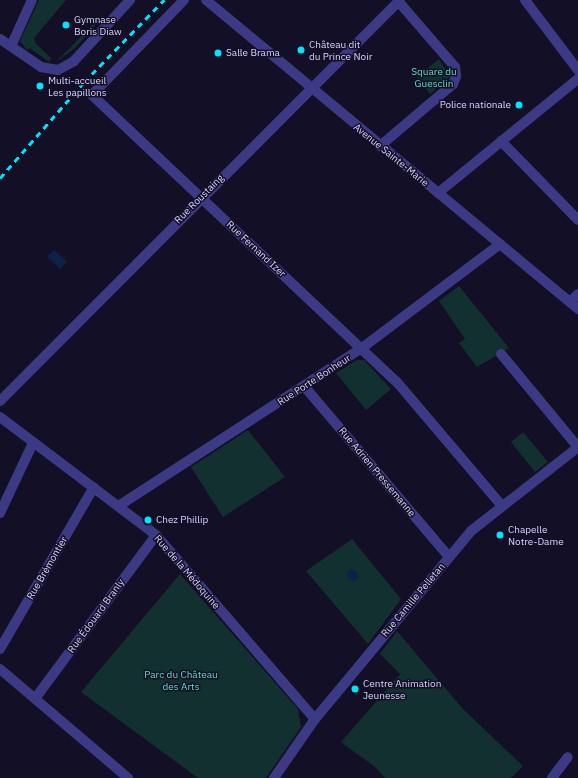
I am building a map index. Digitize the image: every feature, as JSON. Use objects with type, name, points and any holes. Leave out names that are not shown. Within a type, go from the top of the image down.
[{"type":"street","points":[[12,44],[32,0]]},
{"type":"street","points":[[0,38],[12,44],[41,67],[58,70],[74,61],[130,0]]},
{"type":"street","name":"Rue Fernand Izer","points":[[184,0],[92,94],[362,348],[415,402],[502,506]]},
{"type":"street","name":"Avenue Sainte-Marie","points":[[206,0],[309,89],[438,193],[574,306]]},
{"type":"street","points":[[525,0],[578,70]]},
{"type":"street","points":[[380,146],[453,84],[456,76],[455,67],[399,1]]},
{"type":"street","name":"Rue Roustaing","points":[[0,401],[201,197],[399,1]]},
{"type":"street","points":[[438,193],[578,79]]},
{"type":"street","points":[[501,141],[578,220]]},
{"type":"street","name":"Rue Porte Bonheur","points":[[120,505],[362,348],[500,244]]},
{"type":"street","points":[[574,306],[578,294]]},
{"type":"street","points":[[501,354],[578,447]]},
{"type":"street","name":"Rue Adrien Pressemanne","points":[[304,386],[449,557]]},
{"type":"street","name":"Rue de la Médoquine","points":[[0,417],[33,443],[120,505],[156,535],[315,719]]},
{"type":"street","points":[[0,514],[33,443]]},
{"type":"street","name":"Rue Camille Pelletan","points":[[274,778],[315,719],[471,531],[578,447]]},
{"type":"street","name":"Rue Brémontier","points":[[0,649],[94,487]]},
{"type":"street","name":"Rue Édouard Branly","points":[[37,696],[156,535]]},
{"type":"street","points":[[0,668],[37,696],[128,778]]},
{"type":"street","points":[[552,778],[568,757]]},
{"type":"green space","points":[[39,0],[66,0],[34,38],[36,44],[51,58],[49,62],[30,48],[27,50],[20,41]]},
{"type":"green space","points":[[101,16],[102,18],[75,48],[56,62]]},
{"type":"green space","name":"Square du Guesclin","points":[[439,59],[450,77],[430,94],[417,77]]},
{"type":"green space","points":[[459,286],[509,348],[477,367],[459,343],[465,339],[439,301]]},
{"type":"green space","points":[[357,360],[364,360],[391,389],[366,410],[336,373]]},
{"type":"green space","points":[[248,430],[285,477],[223,517],[191,467]]},
{"type":"green space","points":[[523,432],[548,462],[535,472],[511,442]]},
{"type":"green space","points":[[352,539],[401,599],[368,644],[306,571]]},
{"type":"green space","name":"Parc du Château des Arts","points":[[180,574],[298,709],[301,727],[266,778],[198,778],[81,692]]},
{"type":"green space","points":[[397,631],[463,709],[523,766],[511,778],[385,778],[375,767],[341,742],[400,674],[380,654]]},
{"type":"water","points":[[54,250],[67,262],[60,269],[47,257]]},
{"type":"water","points":[[352,569],[356,571],[358,575],[356,579],[352,581],[348,579],[346,575],[348,571]]},
{"type":"railway","points":[[0,178],[84,82],[164,0]]},
{"type":"place","name":"Gymnase Boris Diaw","points":[[66,25]]},
{"type":"place","name":"Château dit du Prince Noir","points":[[301,50]]},
{"type":"place","name":"Salle Brama","points":[[218,53]]},
{"type":"place","name":"Multi-accueil Les papillons","points":[[40,86]]},
{"type":"place","name":"Police nationale","points":[[519,105]]},
{"type":"place","name":"Chez Phillip","points":[[148,520]]},
{"type":"place","name":"Chapelle Notre-Dame","points":[[500,535]]},
{"type":"place","name":"Centre Animation Jeunesse","points":[[355,689]]}]
